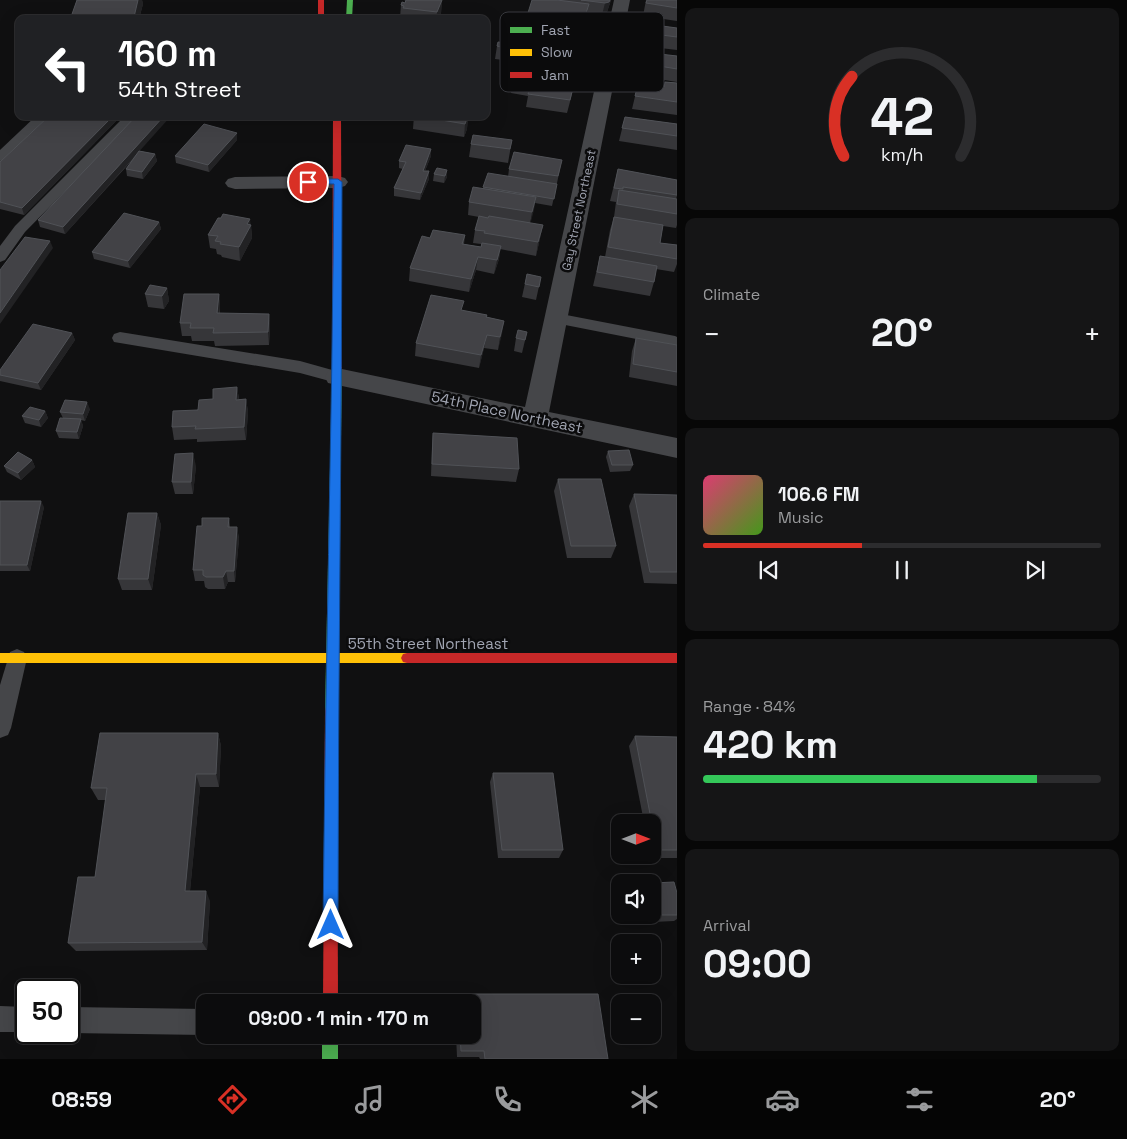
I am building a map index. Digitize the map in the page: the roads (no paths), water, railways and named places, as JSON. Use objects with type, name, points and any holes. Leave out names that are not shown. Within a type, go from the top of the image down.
[{"type":"main road","points":[[321,0],[321,15]]},
{"type":"main road","points":[[349,15],[350,0]]},
{"type":"main road","points":[[330,994],[331,658],[337,377],[337,120]]},
{"type":"main road","name":"55th Street Northeast","points":[[9,658],[677,658]]},
{"type":"main road","points":[[330,1044],[330,1059]]},
{"type":"street","name":"Gay Street Northeast","points":[[535,419],[603,92]]},
{"type":"street","points":[[234,183],[338,182]]},
{"type":"street","name":"54th Place Northeast","points":[[337,377],[677,448]]},
{"type":"lane","points":[[0,157],[40,120]]},
{"type":"lane","points":[[0,257],[20,229],[129,120]]},
{"type":"lane","points":[[556,318],[675,342]]},
{"type":"lane","points":[[120,338],[300,367],[337,377]]},
{"type":"lane","points":[[0,728],[9,658]]},
{"type":"lane","points":[[0,1019],[15,1020]]},
{"type":"lane","points":[[80,1020],[196,1022]]}]
